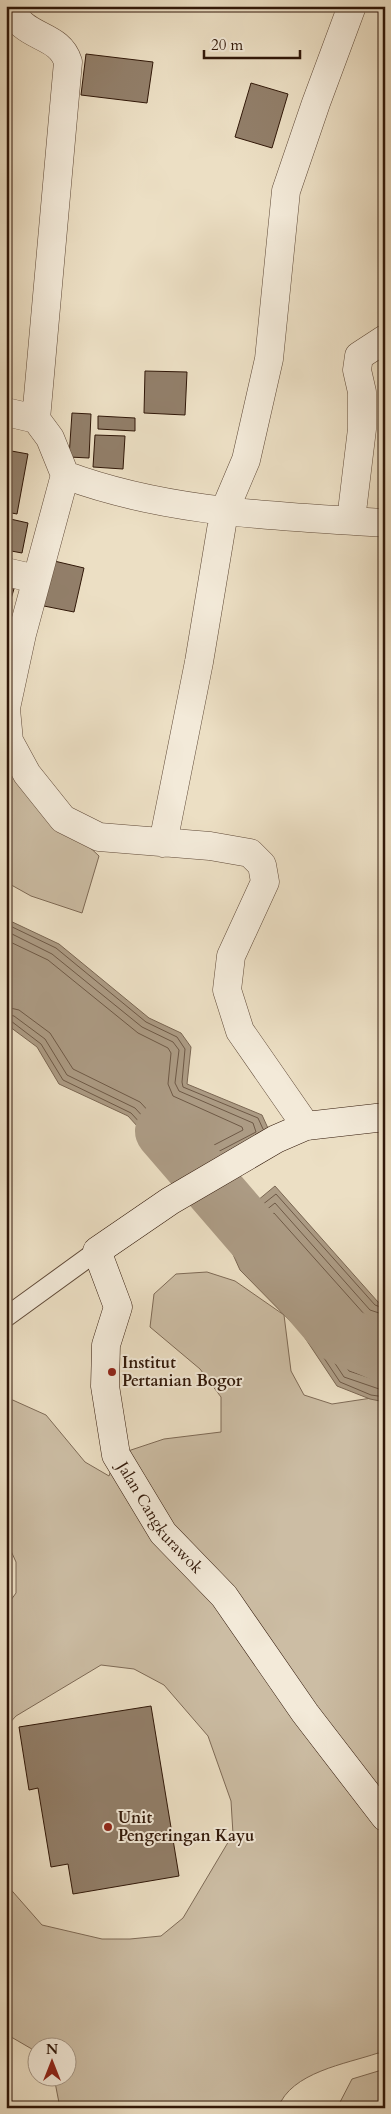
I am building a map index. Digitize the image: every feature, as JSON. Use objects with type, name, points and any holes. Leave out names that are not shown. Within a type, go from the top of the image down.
[{"type":"street","points":[[10,6],[15,19],[24,28],[57,45],[65,53],[68,62],[36,419]]},
{"type":"street","points":[[163,843],[199,662],[224,512],[246,460],[269,359],[286,192],[352,6]]},
{"type":"street","points":[[351,520],[362,429],[362,392],[357,370],[360,356],[385,339]]},
{"type":"street","points":[[6,412],[36,419],[50,438],[65,476],[36,579],[6,708],[9,741],[27,774],[63,819],[99,837],[210,846],[250,853],[262,865],[265,882],[232,956],[227,990],[240,1031],[306,1126]]},
{"type":"street","points":[[65,476],[101,489],[167,504],[224,512],[385,523]]},
{"type":"street","points":[[6,572],[36,579]]},
{"type":"street","points":[[97,1251],[170,1200],[276,1139],[306,1126],[385,1117]]},
{"type":"street","name":"Jalan Cangkurawok","points":[[97,1251],[118,1307],[106,1345],[105,1386],[116,1456],[163,1533],[224,1596],[305,1713],[385,1817]]},
{"type":"lane","points":[[6,1317],[97,1251]]},
{"type":"shaded area","points":[[6,745],[48,808],[99,856],[82,913],[31,896],[6,882]]},
{"type":"shaded area","name":"Institut Pertanian Bogor","points":[[207,1272],[235,1281],[284,1315],[291,1371],[304,1395],[332,1404],[385,1396],[385,2055],[378,2053],[321,2071],[295,2086],[285,2096],[278,2108],[60,2108],[56,2086],[78,2086],[78,2036],[28,2036],[28,2047],[6,2034],[6,1884],[42,1925],[102,1939],[161,1936],[183,1918],[233,1834],[231,1801],[208,1736],[164,1685],[134,1669],[101,1665],[16,1716],[6,1727],[6,1607],[16,1593],[16,1562],[6,1540],[6,1397],[46,1415],[85,1462],[109,1476],[116,1455],[164,1439],[221,1432],[221,1397],[200,1369],[150,1327],[154,1294],[176,1274]]},
{"type":"shaded area","points":[[385,2069],[385,2108],[337,2108],[352,2079]]},
{"type":"water","points":[[6,919],[59,944],[149,1018],[181,1033],[191,1047],[187,1084],[262,1115],[272,1137],[188,1182],[128,1116],[59,1084],[37,1047],[6,1024]]},
{"type":"water","points":[[275,1186],[378,1302],[385,1305],[385,1402],[370,1399],[337,1386],[301,1332],[240,1270],[222,1230]]},
{"type":"building","points":[[86,54],[153,62],[147,103],[81,95]]},
{"type":"building","points":[[251,83],[288,94],[272,148],[235,137]]},
{"type":"building","points":[[145,371],[187,372],[185,415],[144,413]]},
{"type":"building","points":[[72,413],[91,414],[89,458],[69,457]]},
{"type":"building","points":[[98,416],[135,418],[135,431],[98,429]]},
{"type":"building","points":[[95,435],[125,436],[123,469],[93,467]]},
{"type":"building","points":[[6,450],[28,454],[17,514],[6,512]]},
{"type":"building","points":[[6,518],[28,523],[22,553],[6,550]]},
{"type":"building","points":[[50,560],[84,568],[74,612],[39,605]]},
{"type":"building","points":[[6,579],[16,582],[8,609],[6,608]]},
{"type":"building","name":"Unit Pengeringan Kayu","points":[[151,1706],[179,1876],[73,1894],[68,1864],[51,1867],[38,1788],[29,1790],[19,1727]]},
{"type":"waterway","points":[[164,1131],[339,1334],[385,1354]]},
{"type":"place","name":"Institut Pertanian Bogor","points":[[112,1372]]},
{"type":"place","name":"Unit Pengeringan Kayu","points":[[108,1827]]}]
